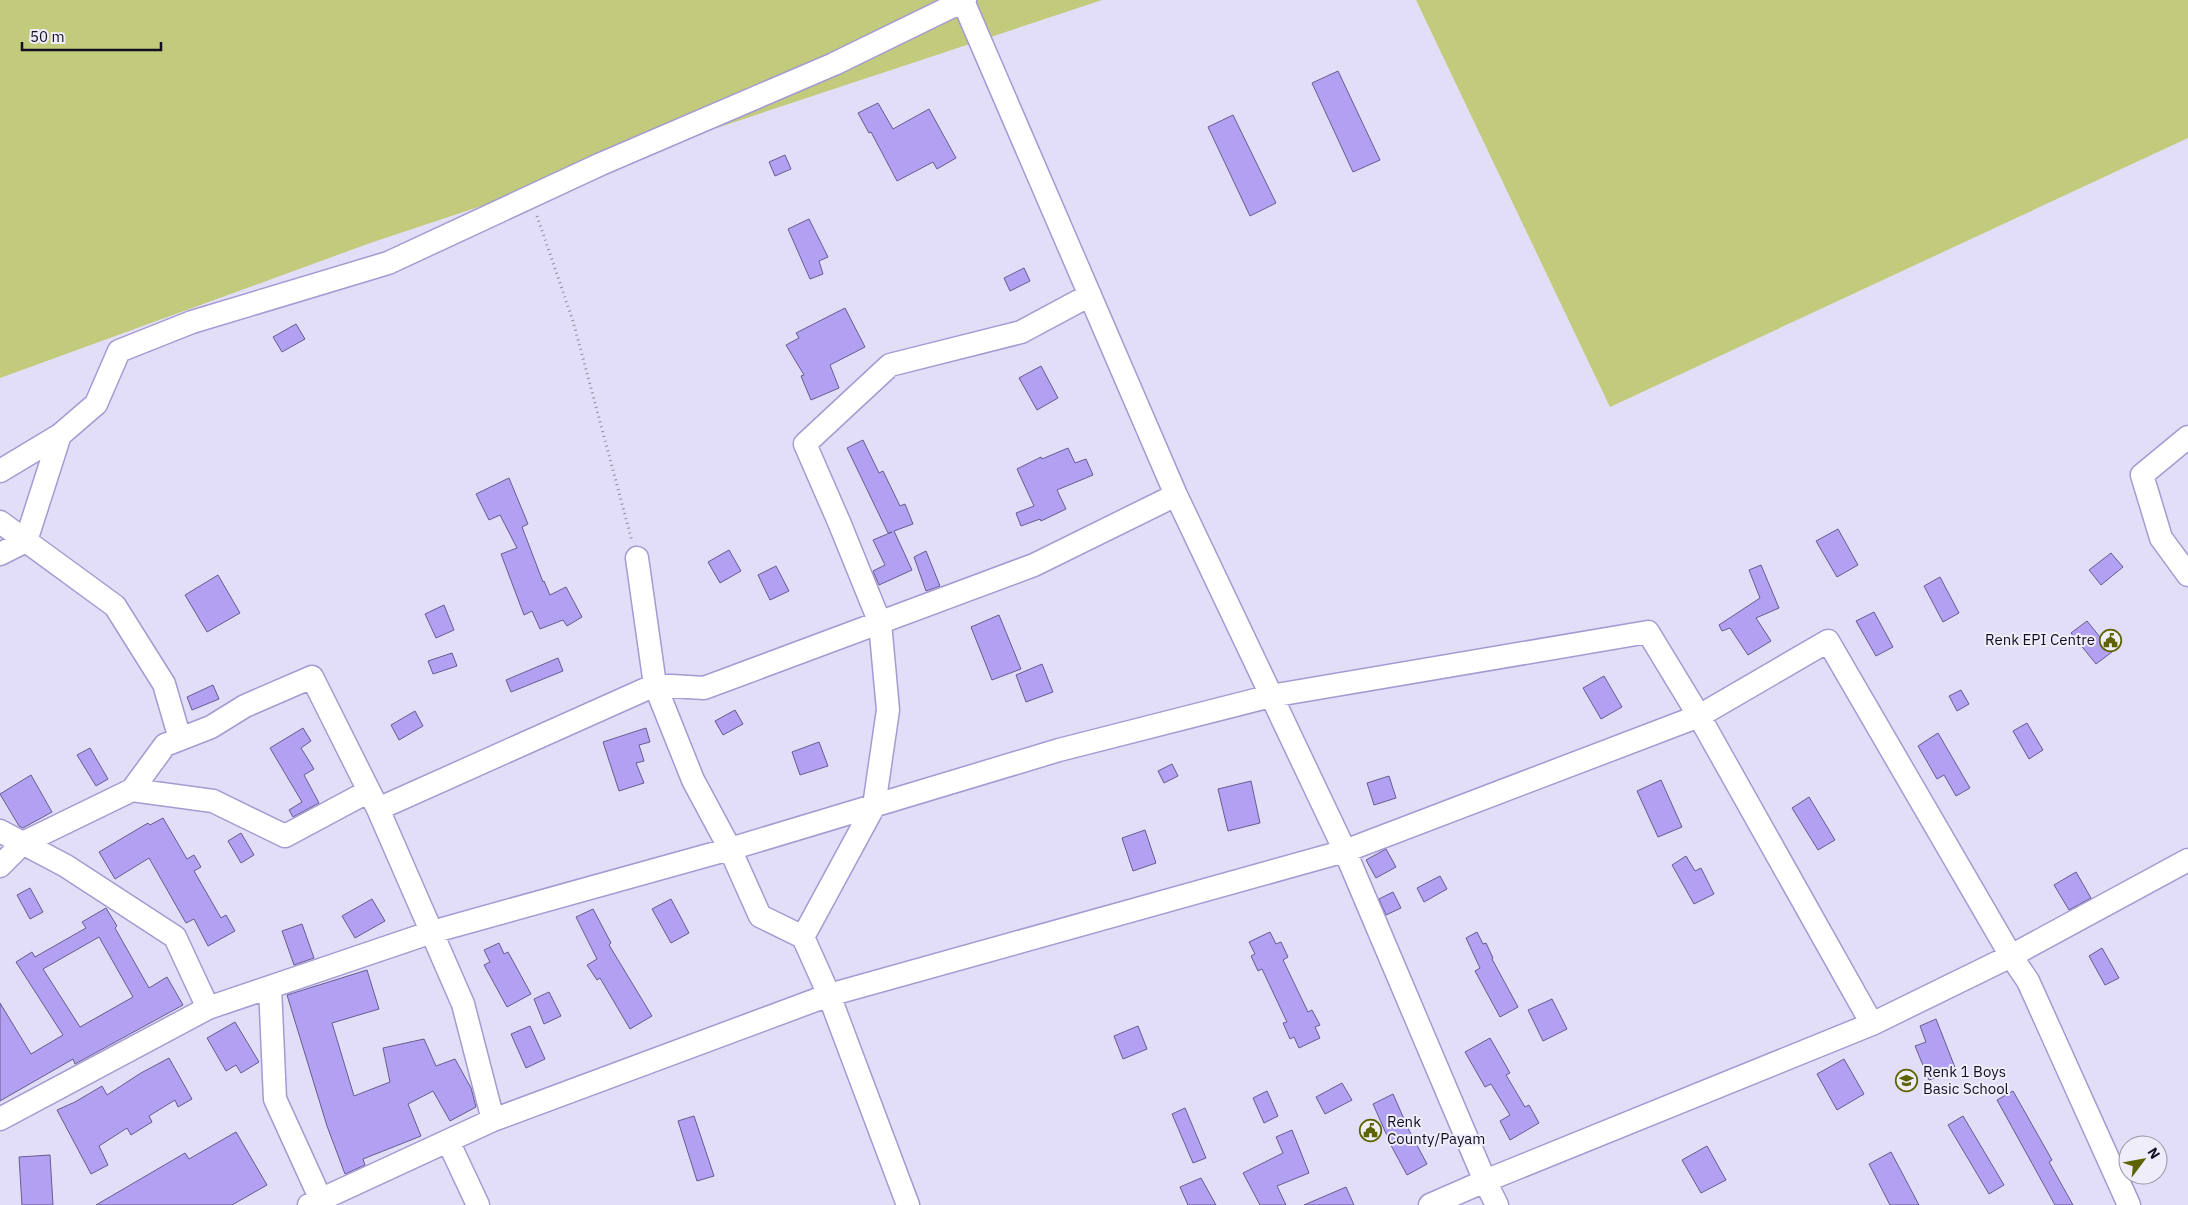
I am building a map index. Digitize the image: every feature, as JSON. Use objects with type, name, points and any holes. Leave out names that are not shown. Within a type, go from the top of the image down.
[{"type":"street","points":[[0,470],[60,435],[96,404],[119,351],[192,322],[388,262],[601,164],[834,64],[964,0],[1176,495],[1344,851],[1497,1205]]},
{"type":"street","points":[[803,937],[874,806],[888,710],[880,623],[805,444],[890,365],[1021,332],[1090,295]]},
{"type":"street","points":[[0,554],[26,541],[60,435]]},
{"type":"street","points":[[2188,437],[2142,475],[2161,538],[2188,575]]},
{"type":"street","points":[[132,790],[213,801],[285,836],[656,685],[704,688],[1034,565],[1176,495]]},
{"type":"street","points":[[0,522],[116,606],[164,684],[180,739]]},
{"type":"street","points":[[637,558],[656,685],[693,780],[730,849],[760,916],[803,937],[829,995],[908,1205]]},
{"type":"street","points":[[0,1119],[208,1008],[432,932],[730,849],[1059,750],[1271,696],[1648,632],[1699,716],[1872,1024]]},
{"type":"street","points":[[270,987],[275,1099],[315,1202],[493,1120],[829,995],[1344,851],[1699,716],[1828,641],[2010,956],[2028,981],[2129,1205]]},
{"type":"street","points":[[0,866],[23,843],[132,790],[165,745],[211,727],[245,706],[312,677],[373,800],[463,1004],[493,1120]]},
{"type":"street","points":[[0,831],[66,866],[175,936],[208,1008]]},
{"type":"street","points":[[1430,1205],[1872,1024],[2010,956],[2188,860]]},
{"type":"street","points":[[448,1141],[478,1205]]},
{"type":"path","points":[[530,197],[573,322],[637,558]]},
{"type":"green space","points":[[0,0],[1102,0],[373,242],[0,378]]},
{"type":"green space","points":[[1416,0],[2188,0],[2188,138],[1610,407]]},
{"type":"building","points":[[1338,71],[1380,160],[1353,172],[1312,83]]},
{"type":"building","points":[[878,103],[893,129],[929,109],[956,158],[937,169],[933,162],[897,181],[871,132],[869,133],[858,113]]},
{"type":"building","points":[[1233,115],[1276,203],[1250,216],[1208,127]]},
{"type":"building","points":[[785,155],[791,169],[775,176],[769,162]]},
{"type":"building","points":[[809,219],[828,257],[819,261],[823,274],[810,279],[788,229]]},
{"type":"building","points":[[1024,268],[1030,281],[1010,291],[1004,278]]},
{"type":"building","points":[[845,308],[865,347],[830,365],[839,388],[811,400],[801,376],[804,375],[786,345],[799,338],[796,333]]},
{"type":"building","points":[[296,324],[305,339],[282,352],[273,337]]},
{"type":"building","points":[[1041,366],[1058,398],[1037,410],[1019,378]]},
{"type":"building","points":[[863,440],[879,473],[883,471],[900,506],[905,504],[913,524],[894,531],[912,570],[879,585],[873,571],[885,565],[873,540],[892,532],[888,533],[847,448]]},
{"type":"building","points":[[1068,448],[1075,463],[1086,459],[1093,475],[1057,490],[1066,509],[1041,521],[1040,519],[1021,526],[1016,513],[1034,506],[1017,469],[1041,457],[1042,459]]},
{"type":"building","points":[[509,478],[528,524],[522,527],[543,582],[550,595],[566,587],[582,617],[567,626],[563,620],[540,629],[532,611],[524,615],[501,554],[517,548],[500,515],[489,520],[476,494]]},
{"type":"building","points":[[1838,529],[1858,565],[1837,577],[1816,541]]},
{"type":"building","points":[[729,550],[741,571],[720,583],[708,562]]},
{"type":"building","points":[[926,551],[940,586],[926,591],[914,557]]},
{"type":"building","points":[[2111,553],[2123,567],[2101,585],[2089,570]]},
{"type":"building","points":[[1761,565],[1779,608],[1756,618],[1771,641],[1748,655],[1730,628],[1722,631],[1719,625],[1760,598],[1749,570]]},
{"type":"building","points":[[776,566],[789,591],[770,600],[758,575]]},
{"type":"building","points":[[218,575],[240,613],[207,632],[185,595]]},
{"type":"building","points":[[1940,577],[1959,613],[1943,622],[1924,586]]},
{"type":"building","points":[[444,605],[454,630],[436,638],[425,614]]},
{"type":"building","points":[[1874,612],[1893,647],[1876,656],[1856,621]]},
{"type":"building","points":[[999,615],[1021,669],[992,680],[971,627]]},
{"type":"building","points":[[2087,621],[2112,652],[2096,664],[2071,633]]},
{"type":"building","points":[[452,653],[457,666],[433,674],[428,661]]},
{"type":"building","points":[[558,658],[563,671],[511,692],[506,680]]},
{"type":"building","points":[[1042,664],[1053,692],[1026,702],[1016,675]]},
{"type":"building","points":[[1604,676],[1622,707],[1601,719],[1583,688]]},
{"type":"building","points":[[213,685],[219,699],[192,710],[187,697]]},
{"type":"building","points":[[1961,690],[1969,704],[1957,711],[1949,696]]},
{"type":"building","points":[[735,710],[743,724],[723,735],[715,721]]},
{"type":"building","points":[[415,711],[423,726],[399,740],[391,725]]},
{"type":"building","points":[[2027,723],[2043,750],[2029,759],[2013,731]]},
{"type":"building","points":[[303,728],[311,741],[301,748],[314,769],[304,775],[319,803],[293,817],[289,810],[302,802],[270,748]]},
{"type":"building","points":[[646,728],[650,742],[639,745],[644,761],[636,763],[644,783],[619,791],[603,742]]},
{"type":"building","points":[[1938,733],[1970,788],[1956,796],[1944,775],[1937,779],[1918,746]]},
{"type":"building","points":[[819,742],[828,766],[800,775],[792,752]]},
{"type":"building","points":[[90,748],[108,779],[96,786],[77,755]]},
{"type":"building","points":[[1172,764],[1178,776],[1164,783],[1158,771]]},
{"type":"building","points":[[31,775],[52,812],[23,828],[19,826],[0,794]]},
{"type":"building","points":[[1389,776],[1396,798],[1374,805],[1367,783]]},
{"type":"building","points":[[1661,780],[1682,827],[1658,837],[1637,791]]},
{"type":"building","points":[[1251,781],[1260,823],[1228,831],[1218,789]]},
{"type":"building","points":[[1809,797],[1835,840],[1818,850],[1792,808]]},
{"type":"building","points":[[163,818],[187,859],[194,855],[201,867],[194,871],[221,918],[226,915],[235,931],[208,946],[194,919],[186,923],[149,858],[115,879],[99,852],[148,823],[150,825]]},
{"type":"building","points":[[1145,830],[1156,863],[1133,871],[1122,838]]},
{"type":"building","points":[[241,833],[254,855],[241,863],[228,841]]},
{"type":"building","points":[[1386,849],[1396,867],[1376,878],[1366,860]]},
{"type":"building","points":[[1686,856],[1695,871],[1701,868],[1714,894],[1694,904],[1672,865]]},
{"type":"building","points":[[2076,872],[2091,898],[2069,910],[2054,885]]},
{"type":"building","points":[[1440,876],[1447,889],[1424,902],[1417,888]]},
{"type":"building","points":[[30,888],[43,912],[30,919],[17,895]]},
{"type":"building","points":[[1393,892],[1401,908],[1386,915],[1379,899]]},
{"type":"building","points":[[372,899],[385,921],[355,938],[342,916]]},
{"type":"building","points":[[671,899],[689,933],[671,943],[652,909]]},
{"type":"building","points":[[106,908],[117,926],[115,928],[149,988],[167,977],[183,1005],[75,1064],[73,1059],[0,1101],[0,1003],[31,1054],[63,1035],[16,962],[32,952],[35,957],[86,928],[82,922]],"holes":[[[99,937],[133,997],[80,1027],[43,969]]]},
{"type":"building","points":[[593,909],[611,943],[609,945],[652,1016],[630,1029],[600,978],[597,980],[587,965],[597,959],[576,917]]},
{"type":"building","points":[[302,924],[314,958],[294,965],[282,931]]},
{"type":"building","points":[[1270,932],[1276,944],[1281,942],[1288,957],[1283,960],[1308,1012],[1312,1010],[1320,1025],[1315,1027],[1320,1038],[1299,1048],[1294,1037],[1290,1039],[1283,1023],[1287,1022],[1262,969],[1258,971],[1251,956],[1255,954],[1249,942]]},
{"type":"building","points":[[1477,932],[1483,944],[1486,943],[1492,959],[1518,1007],[1500,1017],[1475,971],[1480,968],[1466,938]]},
{"type":"building","points":[[499,943],[504,954],[508,952],[531,994],[507,1007],[484,965],[490,962],[484,950]]},
{"type":"building","points":[[2102,948],[2119,978],[2105,985],[2089,956]]},
{"type":"building","points":[[367,970],[379,1009],[332,1023],[354,1096],[390,1082],[383,1048],[424,1039],[436,1066],[455,1059],[471,1088],[476,1107],[450,1121],[433,1091],[408,1104],[421,1136],[363,1159],[365,1165],[345,1174],[327,1126],[287,995]]},
{"type":"building","points":[[549,992],[561,1016],[544,1024],[534,999]]},
{"type":"building","points":[[1552,999],[1567,1029],[1543,1041],[1528,1010]]},
{"type":"building","points":[[1936,1019],[1956,1070],[1929,1080],[1915,1046],[1926,1042],[1920,1026]]},
{"type":"building","points":[[235,1022],[259,1062],[241,1073],[236,1065],[226,1071],[207,1038]]},
{"type":"building","points":[[530,1026],[545,1059],[526,1068],[511,1034]]},
{"type":"building","points":[[1138,1026],[1147,1049],[1123,1059],[1114,1036]]},
{"type":"building","points":[[1490,1038],[1510,1073],[1506,1075],[1525,1107],[1529,1105],[1539,1123],[1510,1140],[1500,1121],[1510,1115],[1491,1084],[1485,1087],[1465,1052]]},
{"type":"building","points":[[169,1058],[192,1099],[178,1107],[175,1100],[149,1116],[152,1122],[131,1135],[127,1128],[99,1146],[108,1165],[91,1174],[57,1110],[102,1086],[107,1095]]},
{"type":"building","points":[[1844,1059],[1864,1094],[1837,1110],[1817,1074]]},
{"type":"building","points":[[1342,1083],[1352,1100],[1325,1114],[1316,1097]]},
{"type":"building","points":[[1267,1091],[1278,1116],[1264,1123],[1253,1098]]},
{"type":"building","points":[[2013,1091],[2052,1160],[2049,1162],[2073,1205],[2055,1205],[1997,1100]]},
{"type":"building","points":[[1393,1094],[1403,1119],[1427,1164],[1407,1175],[1387,1138],[1373,1104]]},
{"type":"building","points":[[1185,1108],[1206,1158],[1193,1163],[1172,1114]]},
{"type":"building","points":[[694,1116],[714,1176],[697,1181],[678,1121]]},
{"type":"building","points":[[1963,1116],[2004,1185],[1989,1194],[1948,1125]]},
{"type":"building","points":[[1292,1130],[1309,1173],[1277,1186],[1286,1205],[1260,1205],[1243,1173],[1283,1153],[1276,1137]]},
{"type":"building","points":[[236,1132],[267,1185],[232,1205],[96,1205],[185,1153],[189,1159]]},
{"type":"building","points":[[1707,1146],[1726,1180],[1701,1193],[1682,1160]]},
{"type":"building","points":[[1891,1152],[1919,1205],[1890,1205],[1869,1164]]},
{"type":"building","points":[[50,1155],[53,1205],[22,1205],[19,1157]]},
{"type":"building","points":[[1201,1178],[1216,1205],[1188,1205],[1180,1187]]},
{"type":"building","points":[[1346,1187],[1354,1205],[1304,1205]]},
{"type":"place","name":"Renk EPI Centre","points":[[2111,640]]},
{"type":"place","name":"Renk 1 Boys Basic School","points":[[1907,1081]]},
{"type":"place","name":"Renk County/Payam","points":[[1371,1131]]}]
